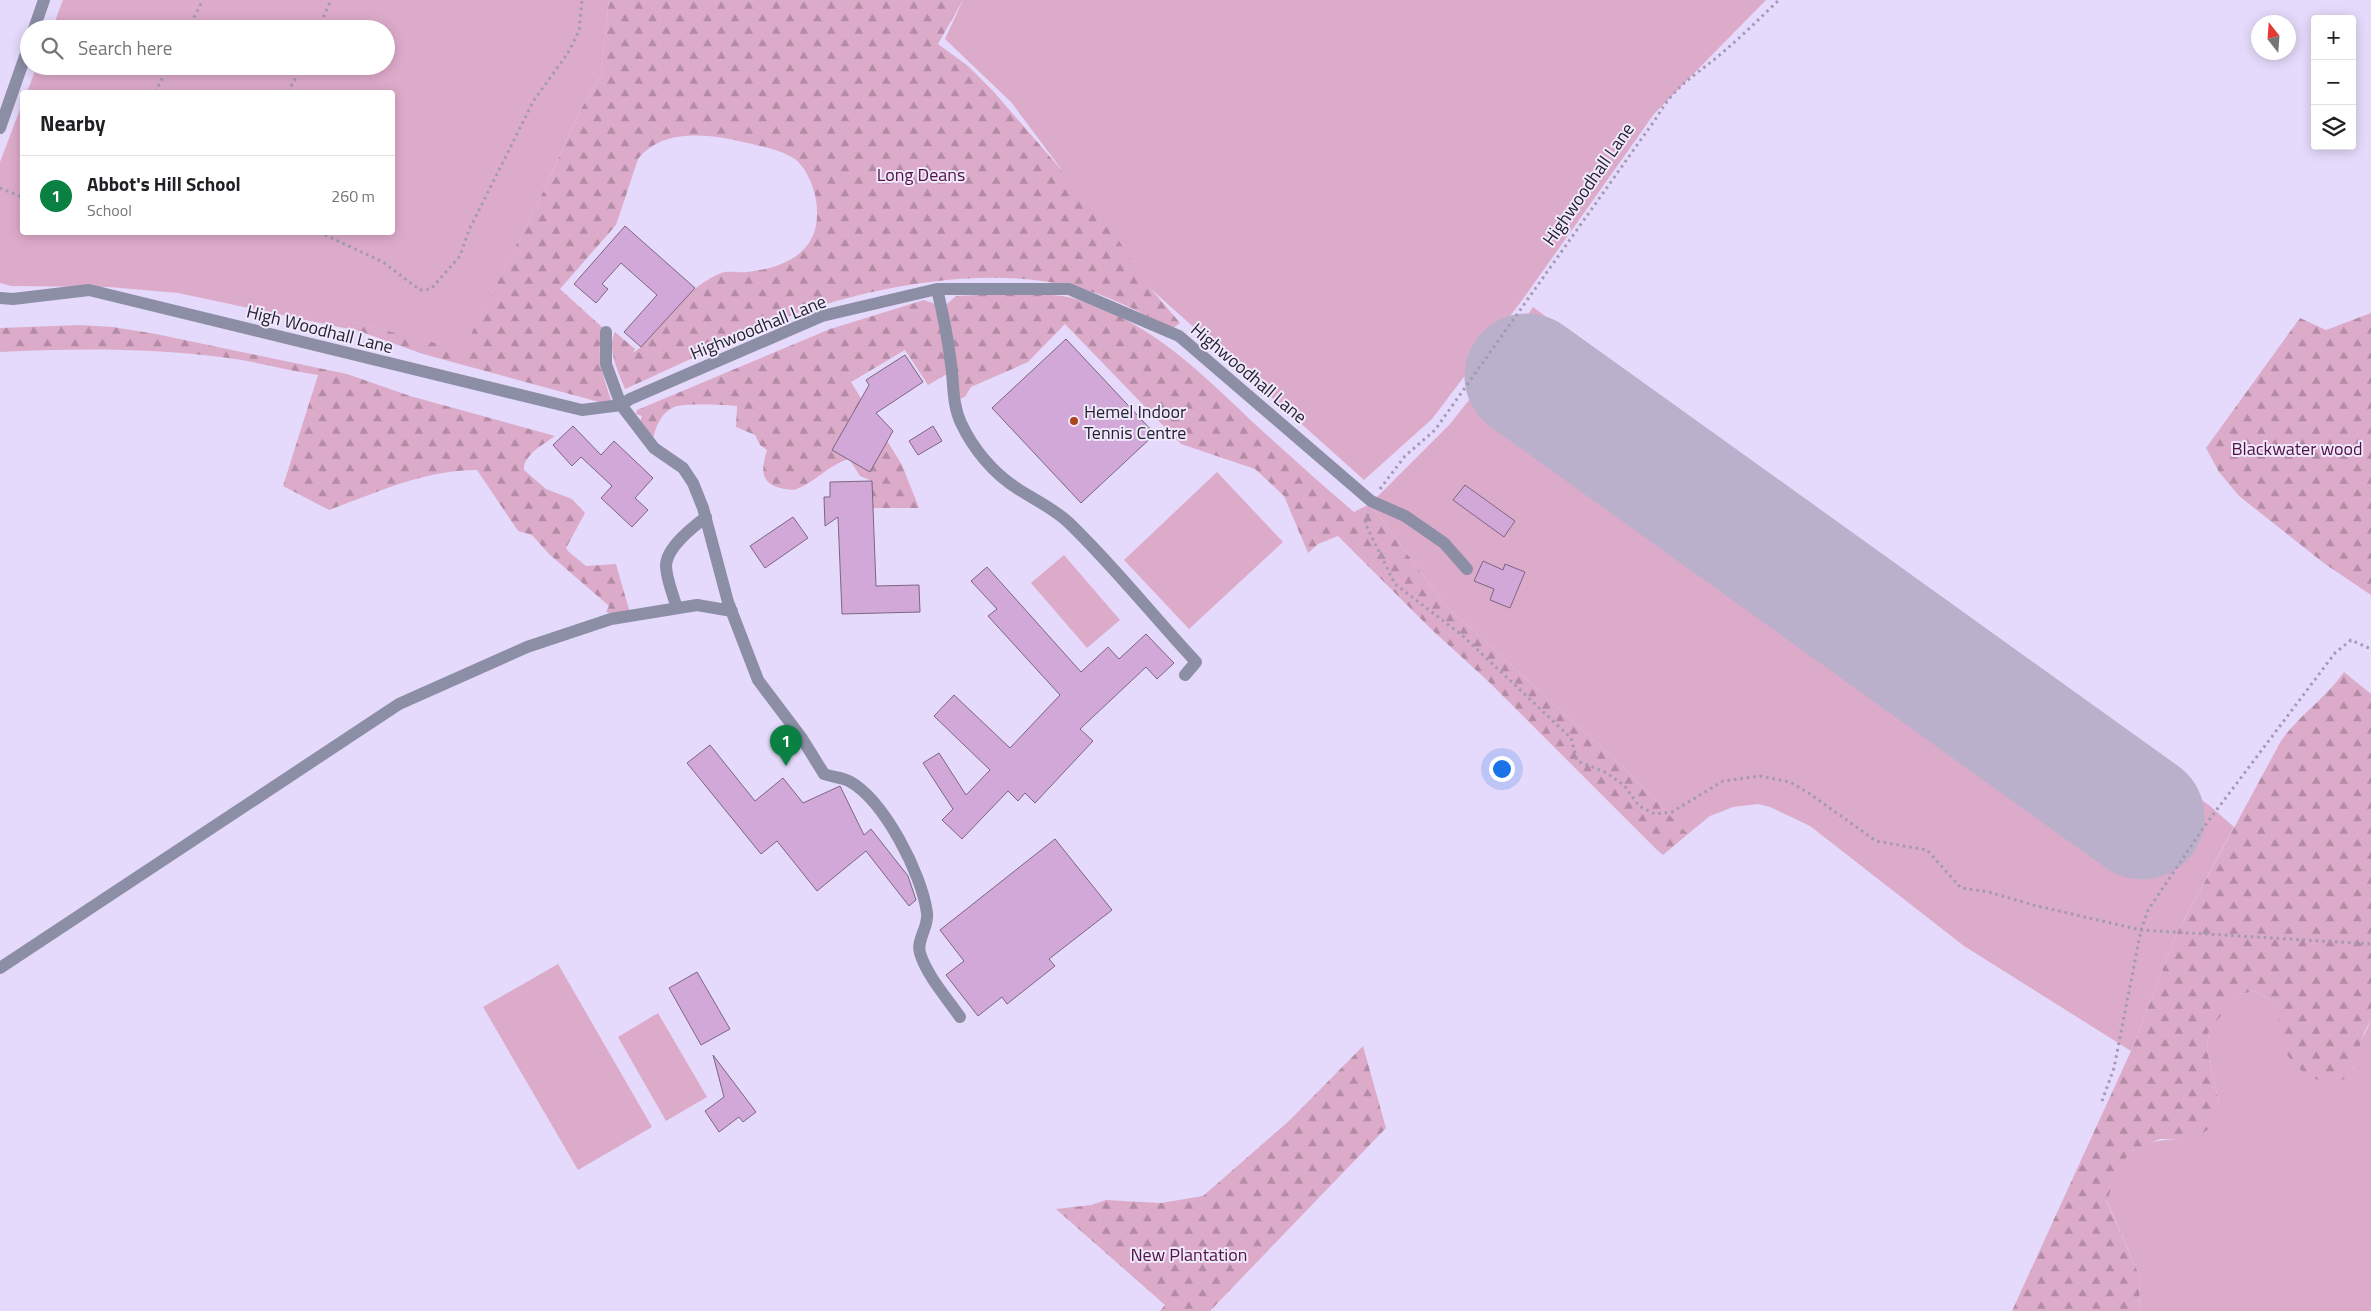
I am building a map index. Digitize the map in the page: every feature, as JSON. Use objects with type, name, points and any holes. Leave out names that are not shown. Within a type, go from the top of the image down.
[{"type":"street","points":[[37,20],[44,0]]},
{"type":"street","points":[[0,128],[20,71]]},
{"type":"street","points":[[937,289],[948,340],[953,400],[961,423],[974,446],[994,469],[1017,488],[1043,502],[1094,548],[1196,662],[1185,675]]},
{"type":"street","name":"Highwoodhall Lane","points":[[625,402],[822,316],[937,289],[1069,290],[1179,336],[1371,500],[1405,516],[1444,543],[1467,569]]},
{"type":"street","name":"High Woodhall Lane","points":[[0,298],[14,300],[88,290],[582,410],[625,402]]},
{"type":"street","points":[[606,332],[606,364],[625,402],[654,448],[684,468],[693,483],[706,518],[732,611],[758,680],[801,738],[824,774],[844,779],[860,789],[875,803],[898,838],[925,902],[928,922],[920,942],[920,952],[927,969],[960,1017]]},
{"type":"street","points":[[677,608],[666,564],[672,551],[686,533],[706,518]]},
{"type":"street","points":[[0,968],[399,704],[536,644],[611,619],[697,604],[732,611]]},
{"type":"path","points":[[193,20],[203,0]]},
{"type":"path","points":[[322,20],[331,0]]},
{"type":"path","points":[[325,235],[383,262],[411,286],[420,290],[431,288],[460,256],[470,230],[534,100],[568,53],[579,31],[582,0]]},
{"type":"path","name":"Highwoodhall Lane","points":[[1371,500],[1405,456],[1435,430],[1652,125],[1667,100],[1682,83],[1716,58],[1779,0]]},
{"type":"path","points":[[155,90],[164,75]]},
{"type":"path","points":[[289,90],[297,75]]},
{"type":"path","points":[[0,188],[20,196]]},
{"type":"path","points":[[1371,500],[1365,523],[1395,584],[1463,636],[1571,738],[1577,761],[1605,772],[1624,785],[1639,806],[1655,814],[1672,812],[1723,781],[1760,776],[1790,782],[1876,841],[1927,850],[1961,888],[1988,892],[2033,905],[2141,930],[2371,944]]},
{"type":"path","points":[[2102,1101],[2114,1068],[2141,930],[2148,910],[2206,824],[2335,653],[2351,640],[2371,649]]},
{"type":"green space","points":[[63,0],[609,0],[601,75],[580,111],[543,192],[463,351],[348,321],[339,327],[178,293],[109,287],[11,286],[0,283],[0,162],[20,109],[20,235],[395,235],[395,90],[28,90],[34,75],[395,75],[395,20],[55,20]]},
{"type":"green space","name":"Long Deans","points":[[609,0],[963,0],[938,44],[968,66],[993,91],[1105,220],[1151,289],[1180,323],[1172,329],[1123,304],[1084,289],[1036,280],[999,278],[924,283],[850,297],[781,319],[625,389],[613,353],[612,346],[615,332],[635,349],[633,353],[641,347],[687,296],[709,279],[724,272],[747,272],[764,269],[792,259],[802,251],[810,240],[815,228],[817,213],[814,190],[805,170],[799,162],[776,150],[726,138],[694,136],[678,137],[663,141],[650,148],[638,159],[616,225],[560,289],[603,328],[600,355],[611,400],[610,405],[423,354],[359,331],[339,327],[348,321],[463,350],[543,192],[580,111],[601,75]]},
{"type":"green space","points":[[963,0],[1766,0],[1654,114],[1523,299],[1432,419],[1364,480],[1151,289],[1011,102],[945,39]]},
{"type":"green space","points":[[1042,294],[1075,299],[1111,312],[1135,325],[1178,354],[1198,371],[1354,512],[1370,504],[1446,606],[1624,768],[1688,834],[1663,855],[1489,682],[1432,630],[1338,536],[1318,544],[1308,553],[1284,496],[1255,469],[1181,444],[1065,324],[1028,362],[971,387],[965,397],[956,400],[947,304],[956,296]]},
{"type":"green space","points":[[924,300],[933,303],[938,309],[947,374],[928,385],[905,350],[851,382],[902,465],[919,508],[865,508],[872,481],[860,476],[849,459],[834,465],[802,487],[794,490],[770,484],[766,480],[763,468],[767,450],[760,445],[755,435],[736,427],[737,406],[695,405],[674,407],[660,420],[653,439],[640,422],[642,416],[636,414],[637,410],[830,329]]},
{"type":"green space","points":[[1533,307],[2210,806],[2234,827],[2177,933],[2131,1051],[1964,946],[1810,826],[1770,807],[1758,804],[1733,807],[1710,816],[1688,834],[1624,768],[1446,606],[1370,504],[1450,424],[1481,385]]},
{"type":"green space","name":"Blackwater wood","points":[[2371,313],[2371,595],[2325,564],[2239,496],[2219,472],[2206,448],[2300,318],[2326,330]]},
{"type":"green space","points":[[80,325],[113,327],[156,334],[347,374],[410,396],[555,436],[530,455],[524,470],[546,489],[572,499],[585,513],[566,548],[586,566],[616,564],[630,613],[616,615],[606,612],[609,606],[549,554],[532,535],[518,531],[477,470],[438,474],[401,483],[329,510],[283,486],[318,375],[233,359],[139,350],[83,349],[0,352],[0,328]]},
{"type":"green space","points":[[1217,472],[1283,542],[1189,629],[1124,560]]},
{"type":"green space","points":[[1064,555],[1120,620],[1087,648],[1031,583]]},
{"type":"green space","points":[[2344,672],[2371,694],[2371,1021],[2364,1033],[2353,1068],[2346,1077],[2338,1082],[2318,1080],[2308,1075],[2291,1060],[2286,1052],[2275,1003],[2256,991],[2240,994],[2209,1030],[2207,1050],[2219,1104],[2214,1126],[2192,1139],[2160,1139],[2133,1150],[2117,1168],[2107,1202],[2140,1277],[2139,1311],[2012,1311],[2131,1051],[2177,933],[2281,741]]},
{"type":"green space","points":[[558,964],[652,1127],[578,1170],[483,1007]]},
{"type":"green space","points":[[2256,991],[2275,1003],[2280,1020],[2353,1069],[2358,1047],[2371,1021],[2371,1311],[2139,1311],[2140,1277],[2107,1201],[2114,1176],[2123,1159],[2140,1147],[2160,1141],[2192,1139],[2219,1104],[2207,1050],[2209,1029],[2240,994]]},
{"type":"green space","points":[[658,1013],[707,1097],[666,1121],[618,1037]]},
{"type":"green space","name":"New Plantation","points":[[1363,1046],[1386,1128],[1210,1311],[1160,1311],[1165,1305],[1056,1209],[1091,1205],[1106,1200],[1161,1203],[1203,1196],[1290,1120]]},
{"type":"building","points":[[625,226],[695,288],[641,347],[624,332],[657,295],[621,263],[602,284],[608,289],[596,303],[574,284]]},
{"type":"building","name":"Hemel Indoor Tennis Centre","points":[[1066,339],[1155,434],[1081,503],[992,408]]},
{"type":"building","points":[[905,355],[923,382],[876,413],[893,431],[870,472],[832,450],[869,385],[866,380]]},
{"type":"building","points":[[573,426],[601,455],[614,441],[653,478],[635,498],[648,510],[632,527],[601,498],[612,486],[581,457],[572,466],[553,445]]},
{"type":"building","points":[[933,426],[942,441],[918,455],[909,441]]},
{"type":"building","points":[[872,481],[876,586],[919,585],[920,612],[842,614],[838,517],[825,526],[824,497],[830,497],[830,482]]},
{"type":"building","points":[[1465,485],[1515,521],[1504,537],[1453,500]]},
{"type":"building","points":[[793,517],[808,538],[765,568],[750,546]]},
{"type":"building","points":[[1483,561],[1503,570],[1505,564],[1525,572],[1510,608],[1490,600],[1494,589],[1474,581]]},
{"type":"building","points":[[987,567],[1081,672],[1108,647],[1119,659],[1146,634],[1174,663],[1157,679],[1146,667],[1080,729],[1093,741],[1035,803],[1025,793],[1018,801],[1008,791],[962,839],[942,820],[953,809],[923,763],[939,753],[966,795],[990,770],[934,716],[954,695],[1010,748],[1060,695],[988,616],[997,609],[971,581]]},
{"type":"building","points":[[710,745],[755,801],[783,778],[803,803],[840,786],[864,835],[871,829],[908,876],[916,900],[909,906],[866,851],[817,891],[777,841],[761,854],[687,763]]},
{"type":"building","points":[[1055,839],[1112,910],[1049,959],[1055,966],[1007,1004],[1002,997],[978,1016],[946,975],[964,961],[940,930]]},
{"type":"building","points":[[697,972],[730,1029],[701,1045],[669,988]]},
{"type":"building","points":[[713,1055],[756,1112],[743,1122],[739,1117],[719,1132],[705,1111],[724,1097]]},
{"type":"runway","points":[[1527,376],[2142,817]]},
{"type":"place","name":"Hemel Indoor Tennis Centre","points":[[1074,421]]},
{"type":"place","name":"Abbot's Hill School","points":[[786,766]]}]
